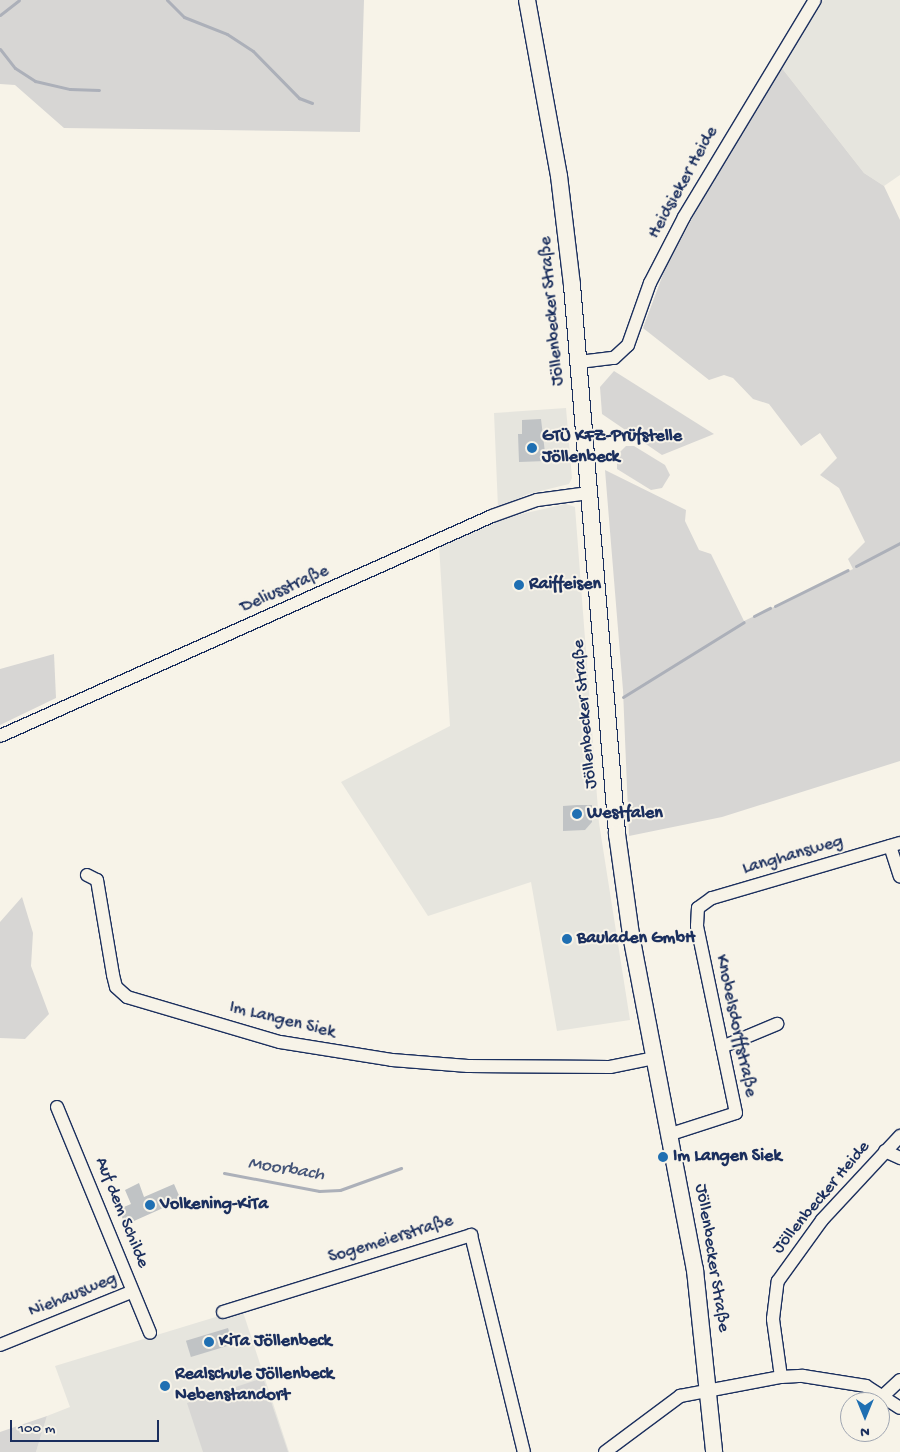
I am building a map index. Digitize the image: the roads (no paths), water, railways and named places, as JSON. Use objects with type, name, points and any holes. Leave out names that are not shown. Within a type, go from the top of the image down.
[{"type":"main road","name":"Jöllenbecker Straße","points":[[527,0],[559,176],[579,362],[617,834],[655,1058],[695,1270],[714,1452]]},
{"type":"street","name":"Heidsieker Heide","points":[[579,362],[614,358],[628,346],[650,283],[684,217],[815,0]]},
{"type":"street","name":"Deliusstraße","points":[[0,736],[492,516],[537,500],[589,493]]},
{"type":"street","points":[[895,845],[900,876]]},
{"type":"street","name":"Langhansweg","points":[[698,908],[712,898],[895,845]]},
{"type":"street","name":"Im Langen Siek","points":[[87,875],[98,880],[113,975],[116,987],[127,997],[280,1042],[392,1060],[468,1066],[610,1067],[655,1058]]},
{"type":"street","name":"Knobelsdorffstraße","points":[[670,1134],[736,1113],[697,926],[698,908]]},
{"type":"street","points":[[722,1047],[777,1024]]},
{"type":"street","name":"Auf dem Schilde","points":[[57,1107],[131,1292],[150,1333]]},
{"type":"street","name":"Jöllenbecker Heide","points":[[781,1377],[773,1319],[778,1281],[822,1220],[900,1136]]},
{"type":"street","points":[[885,1151],[900,1158]]},
{"type":"street","name":"Sogemeierstraße","points":[[224,1312],[471,1234],[524,1452]]},
{"type":"street","name":"Niehausweg","points":[[0,1345],[131,1292]]},
{"type":"street","points":[[605,1452],[671,1400],[709,1390],[781,1377],[803,1376],[866,1386],[880,1392]]},
{"type":"street","points":[[886,1392],[900,1380]]},
{"type":"street","points":[[890,1399],[900,1408]]},
{"type":"waterway","points":[[0,15],[19,0]]},
{"type":"waterway","points":[[167,0],[184,17],[227,34],[253,51],[299,98],[312,103]]},
{"type":"waterway","points":[[0,49],[15,68],[35,81],[70,89],[99,90]]},
{"type":"waterway","points":[[856,566],[900,543]]},
{"type":"waterway","points":[[775,606],[848,570]]},
{"type":"waterway","points":[[754,616],[770,608]]},
{"type":"waterway","points":[[623,697],[744,622]]},
{"type":"waterway","name":"Moorbach","points":[[224,1173],[319,1191],[340,1190],[401,1168]]},
{"type":"place","name":"GTÜ KFZ-Prüfstelle Jöllenbeck","points":[[532,448]]},
{"type":"place","name":"Raiffeisen","points":[[519,585]]},
{"type":"place","name":"Westfalen","points":[[577,814]]},
{"type":"place","name":"Bauladen GmbH","points":[[567,939]]},
{"type":"place","name":"Im Langen Siek","points":[[663,1157]]},
{"type":"place","name":"Volkening-KiTa","points":[[150,1205]]},
{"type":"place","name":"KiTa Jöllenbeck","points":[[209,1342]]},
{"type":"place","name":"Realschule Jöllenbeck Nebenstandort","points":[[165,1386]]}]
